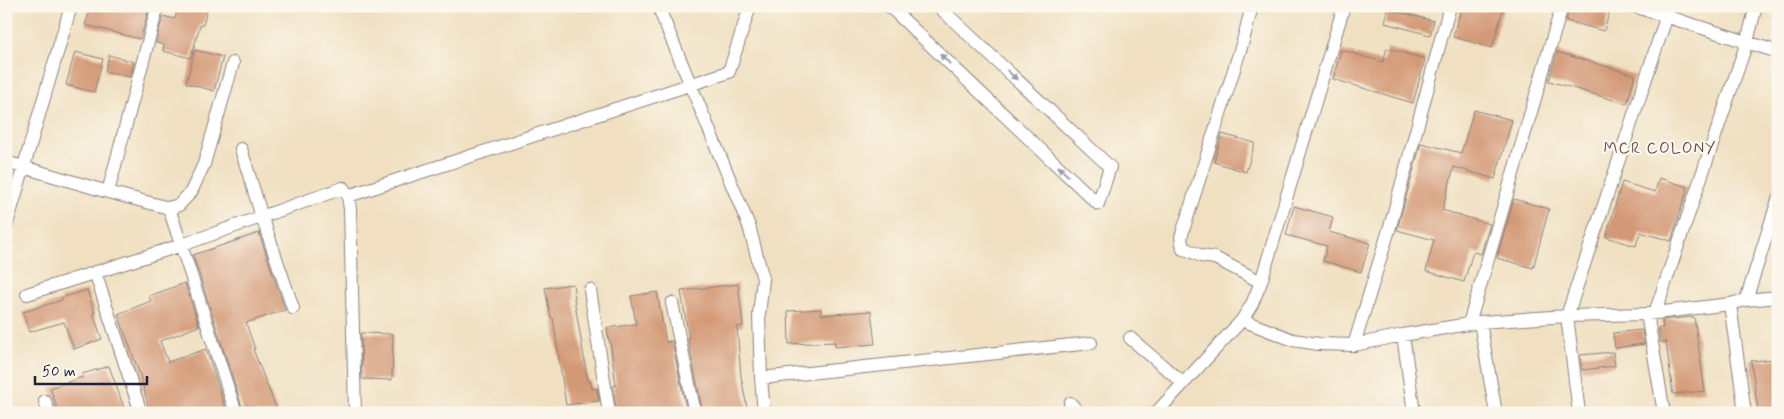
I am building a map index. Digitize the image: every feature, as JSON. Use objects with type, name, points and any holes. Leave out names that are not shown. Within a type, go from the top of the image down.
[{"type":"street","points":[[6,227],[71,6]]},
{"type":"street","points":[[658,6],[749,226],[763,279],[759,315],[764,413]]},
{"type":"street","points":[[348,196],[691,86],[729,72],[750,6]]},
{"type":"street","points":[[889,6],[1098,204],[1110,167],[938,6]]},
{"type":"street","points":[[1252,6],[1243,41],[1181,238],[1183,249],[1201,256],[1215,258],[1261,282]]},
{"type":"street","points":[[1156,413],[1242,320],[1252,304],[1261,282],[1344,6]]},
{"type":"street","points":[[1354,345],[1450,6]]},
{"type":"street","points":[[1496,413],[1475,323],[1562,6]]},
{"type":"street","points":[[1634,6],[1669,12],[1778,52]]},
{"type":"street","points":[[1664,413],[1651,313],[1747,42],[1756,6]]},
{"type":"street","points":[[108,192],[156,12]]},
{"type":"street","points":[[1580,413],[1566,316],[1669,12]]},
{"type":"street","points":[[6,162],[169,208],[179,205],[191,192],[204,164],[233,63]]},
{"type":"street","points":[[241,149],[292,308]]},
{"type":"street","points":[[27,294],[182,245],[343,188],[348,196],[350,209],[355,413]]},
{"type":"street","points":[[1746,300],[1778,200]]},
{"type":"street","points":[[169,208],[236,413]]},
{"type":"street","points":[[95,272],[141,413]]},
{"type":"street","points":[[590,290],[609,413]]},
{"type":"street","points":[[1242,320],[1293,340],[1319,344],[1354,345],[1475,323],[1566,316],[1651,313],[1778,297]]},
{"type":"street","points":[[672,303],[695,413]]},
{"type":"street","points":[[1730,304],[1745,413]]},
{"type":"street","points":[[1403,335],[1414,413]]},
{"type":"street","points":[[1130,338],[1183,383]]},
{"type":"street","points":[[761,378],[1091,343]]},
{"type":"street","points":[[1070,403],[1079,413]]},
{"type":"building","points":[[92,6],[150,6],[140,39],[85,25]]},
{"type":"building","points":[[178,6],[194,6],[207,10],[203,25],[200,25],[191,58],[163,51],[164,45],[156,43],[163,16],[175,19]]},
{"type":"building","points":[[1462,6],[1504,6],[1492,48],[1453,37]]},
{"type":"building","points":[[1570,6],[1611,6],[1604,31],[1566,21]]},
{"type":"building","points":[[1388,9],[1434,21],[1430,35],[1385,23]]},
{"type":"building","points":[[1387,48],[1425,59],[1413,103],[1333,79],[1341,50],[1383,62]]},
{"type":"building","points":[[195,50],[223,57],[214,91],[186,83]]},
{"type":"building","points":[[75,52],[103,59],[94,92],[66,85]]},
{"type":"building","points":[[1557,52],[1635,75],[1627,104],[1549,81]]},
{"type":"building","points":[[109,55],[134,62],[130,77],[105,71]]},
{"type":"building","points":[[1474,110],[1512,120],[1495,179],[1454,167],[1442,210],[1490,224],[1481,254],[1473,252],[1464,282],[1426,271],[1434,240],[1397,230],[1421,143],[1461,153]]},
{"type":"building","points":[[1222,134],[1255,143],[1246,172],[1214,162]]},
{"type":"building","points":[[1659,178],[1688,187],[1671,241],[1640,232],[1636,246],[1606,237],[1622,182],[1655,192]]},
{"type":"building","points":[[1514,199],[1549,209],[1533,268],[1497,258]]},
{"type":"building","points":[[1294,206],[1333,217],[1329,232],[1370,243],[1361,272],[1323,261],[1327,246],[1286,235]]},
{"type":"building","points":[[259,233],[285,310],[246,323],[255,349],[253,349],[278,413],[244,413],[193,255]]},
{"type":"building","points":[[185,283],[199,326],[160,341],[168,362],[206,349],[227,413],[150,413],[140,375],[118,314],[151,301],[149,296]]},
{"type":"building","points":[[573,284],[588,381],[590,381],[592,389],[597,388],[599,401],[566,405],[553,318],[551,318],[545,288]]},
{"type":"building","points":[[738,284],[743,326],[737,327],[741,376],[748,413],[703,413],[688,339],[681,291]]},
{"type":"building","points":[[87,290],[102,339],[74,349],[64,322],[29,332],[23,312]]},
{"type":"building","points":[[657,292],[666,342],[672,341],[687,413],[617,413],[613,386],[616,385],[607,328],[636,324],[631,296]]},
{"type":"building","points":[[821,309],[821,315],[871,311],[875,344],[835,347],[835,342],[789,344],[788,311]]},
{"type":"building","points":[[1694,317],[1705,391],[1673,394],[1666,342],[1660,342],[1658,328],[1663,328],[1662,320]]},
{"type":"building","points":[[1642,330],[1644,344],[1615,348],[1613,333]]},
{"type":"building","points":[[361,333],[393,334],[392,380],[362,379]]},
{"type":"building","points":[[1613,352],[1615,366],[1582,370],[1580,355]]},
{"type":"building","points":[[1778,359],[1778,408],[1758,411],[1751,361]]},
{"type":"building","points":[[109,366],[126,413],[59,413],[50,388],[83,377],[82,374]]},
{"type":"district","name":"MCR COLONY","points":[[1660,147]]}]
